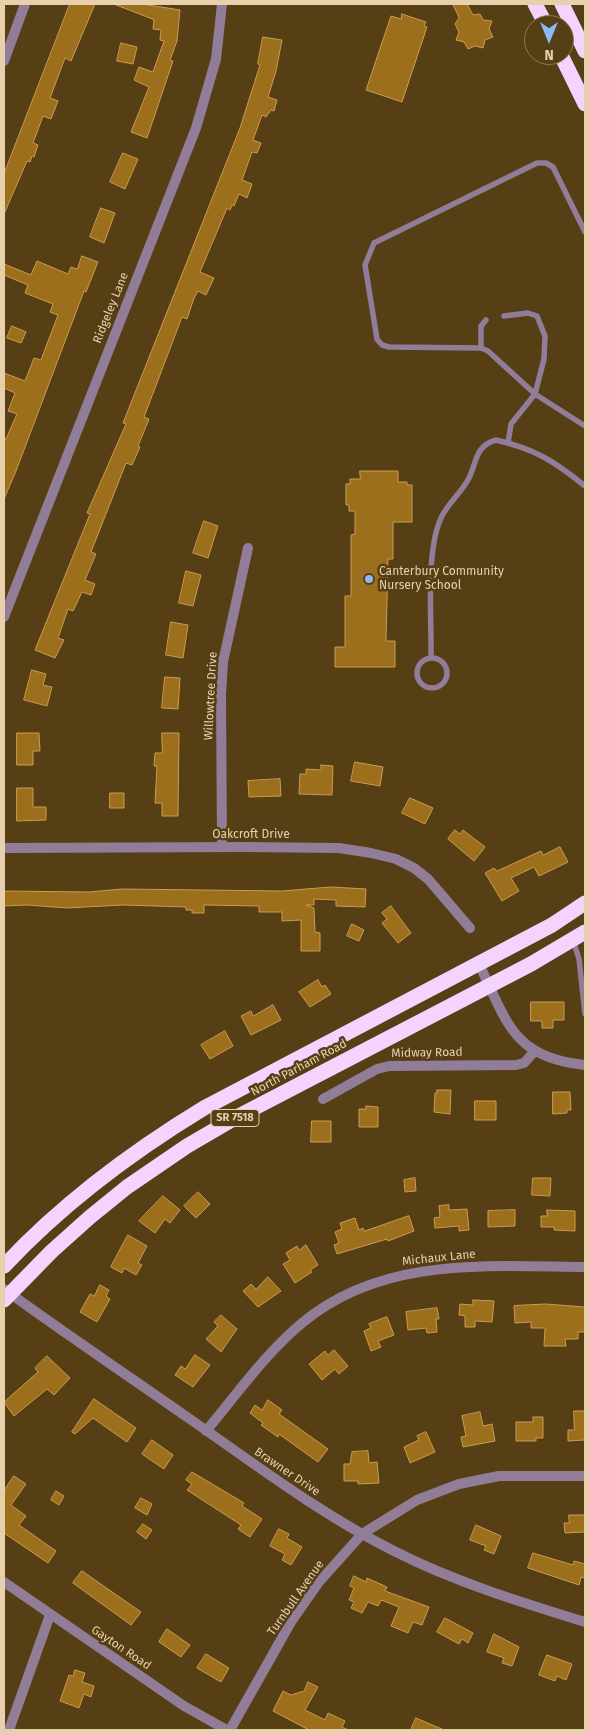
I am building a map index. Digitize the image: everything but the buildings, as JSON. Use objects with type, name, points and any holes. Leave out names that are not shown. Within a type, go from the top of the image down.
[{"type":"highway","points":[[562,4],[585,51]]},
{"type":"highway","points":[[567,65],[577,81],[585,104]]},
{"type":"highway","name":"North Parham Road","points":[[4,1266],[80,1194],[160,1135],[204,1108],[552,925],[585,903]]},
{"type":"highway","name":"North Parham Road","points":[[6,1295],[90,1217],[127,1187],[187,1146],[235,1118],[579,936]]},
{"type":"street","points":[[4,61],[26,4]]},
{"type":"street","name":"Ridgeley Lane","points":[[4,617],[196,128],[216,59],[222,4]]},
{"type":"street","name":"Willowtree Drive","points":[[222,847],[221,695],[223,662],[248,548]]},
{"type":"street","name":"Oakcroft Drive","points":[[4,848],[339,848],[371,853],[396,859],[414,868],[428,879],[470,928]]},
{"type":"street","points":[[479,964],[512,1030],[534,1052],[563,1063],[585,1066]]},
{"type":"street","name":"Midway Road","points":[[323,1099],[378,1069],[389,1066],[516,1065],[524,1063],[534,1052]]},
{"type":"street","name":"Michaux Lane","points":[[206,1431],[262,1363],[286,1338],[316,1312],[357,1289],[390,1277],[420,1270],[455,1267],[585,1267]]},
{"type":"street","name":"Brawner Drive","points":[[6,1295],[206,1431],[290,1491],[362,1534],[394,1551],[452,1577],[491,1592],[585,1622]]},
{"type":"street","name":"Turnbull Avenue","points":[[228,1730],[292,1622],[320,1582],[362,1534],[418,1500],[459,1484],[499,1476],[585,1476]]},
{"type":"street","name":"Gayton Road","points":[[4,1582],[184,1706],[228,1730]]},
{"type":"street","points":[[9,1730],[50,1615]]},
{"type":"lane","points":[[585,232],[553,167],[546,163],[537,163],[374,243],[365,265],[378,339],[382,345],[390,347],[481,348],[488,351],[535,394],[585,426]]},
{"type":"lane","points":[[504,316],[528,313],[537,316],[545,336],[544,359],[535,394],[511,424],[508,443]]},
{"type":"lane","points":[[481,348],[481,326],[486,320]]},
{"type":"lane","points":[[431,658],[432,565],[437,528],[442,515],[467,481],[475,456],[480,449],[496,440],[527,448],[545,456],[585,486]]},
{"type":"lane","points":[[431,658],[439,659],[445,665],[447,672],[445,680],[440,685],[432,688],[425,686],[419,681],[417,673],[419,666],[424,660],[431,658]]},
{"type":"lane","points":[[579,936],[579,959],[585,1014]]},
{"type":"place","name":"Canterbury Community Nursery School","points":[[369,579]]}]
